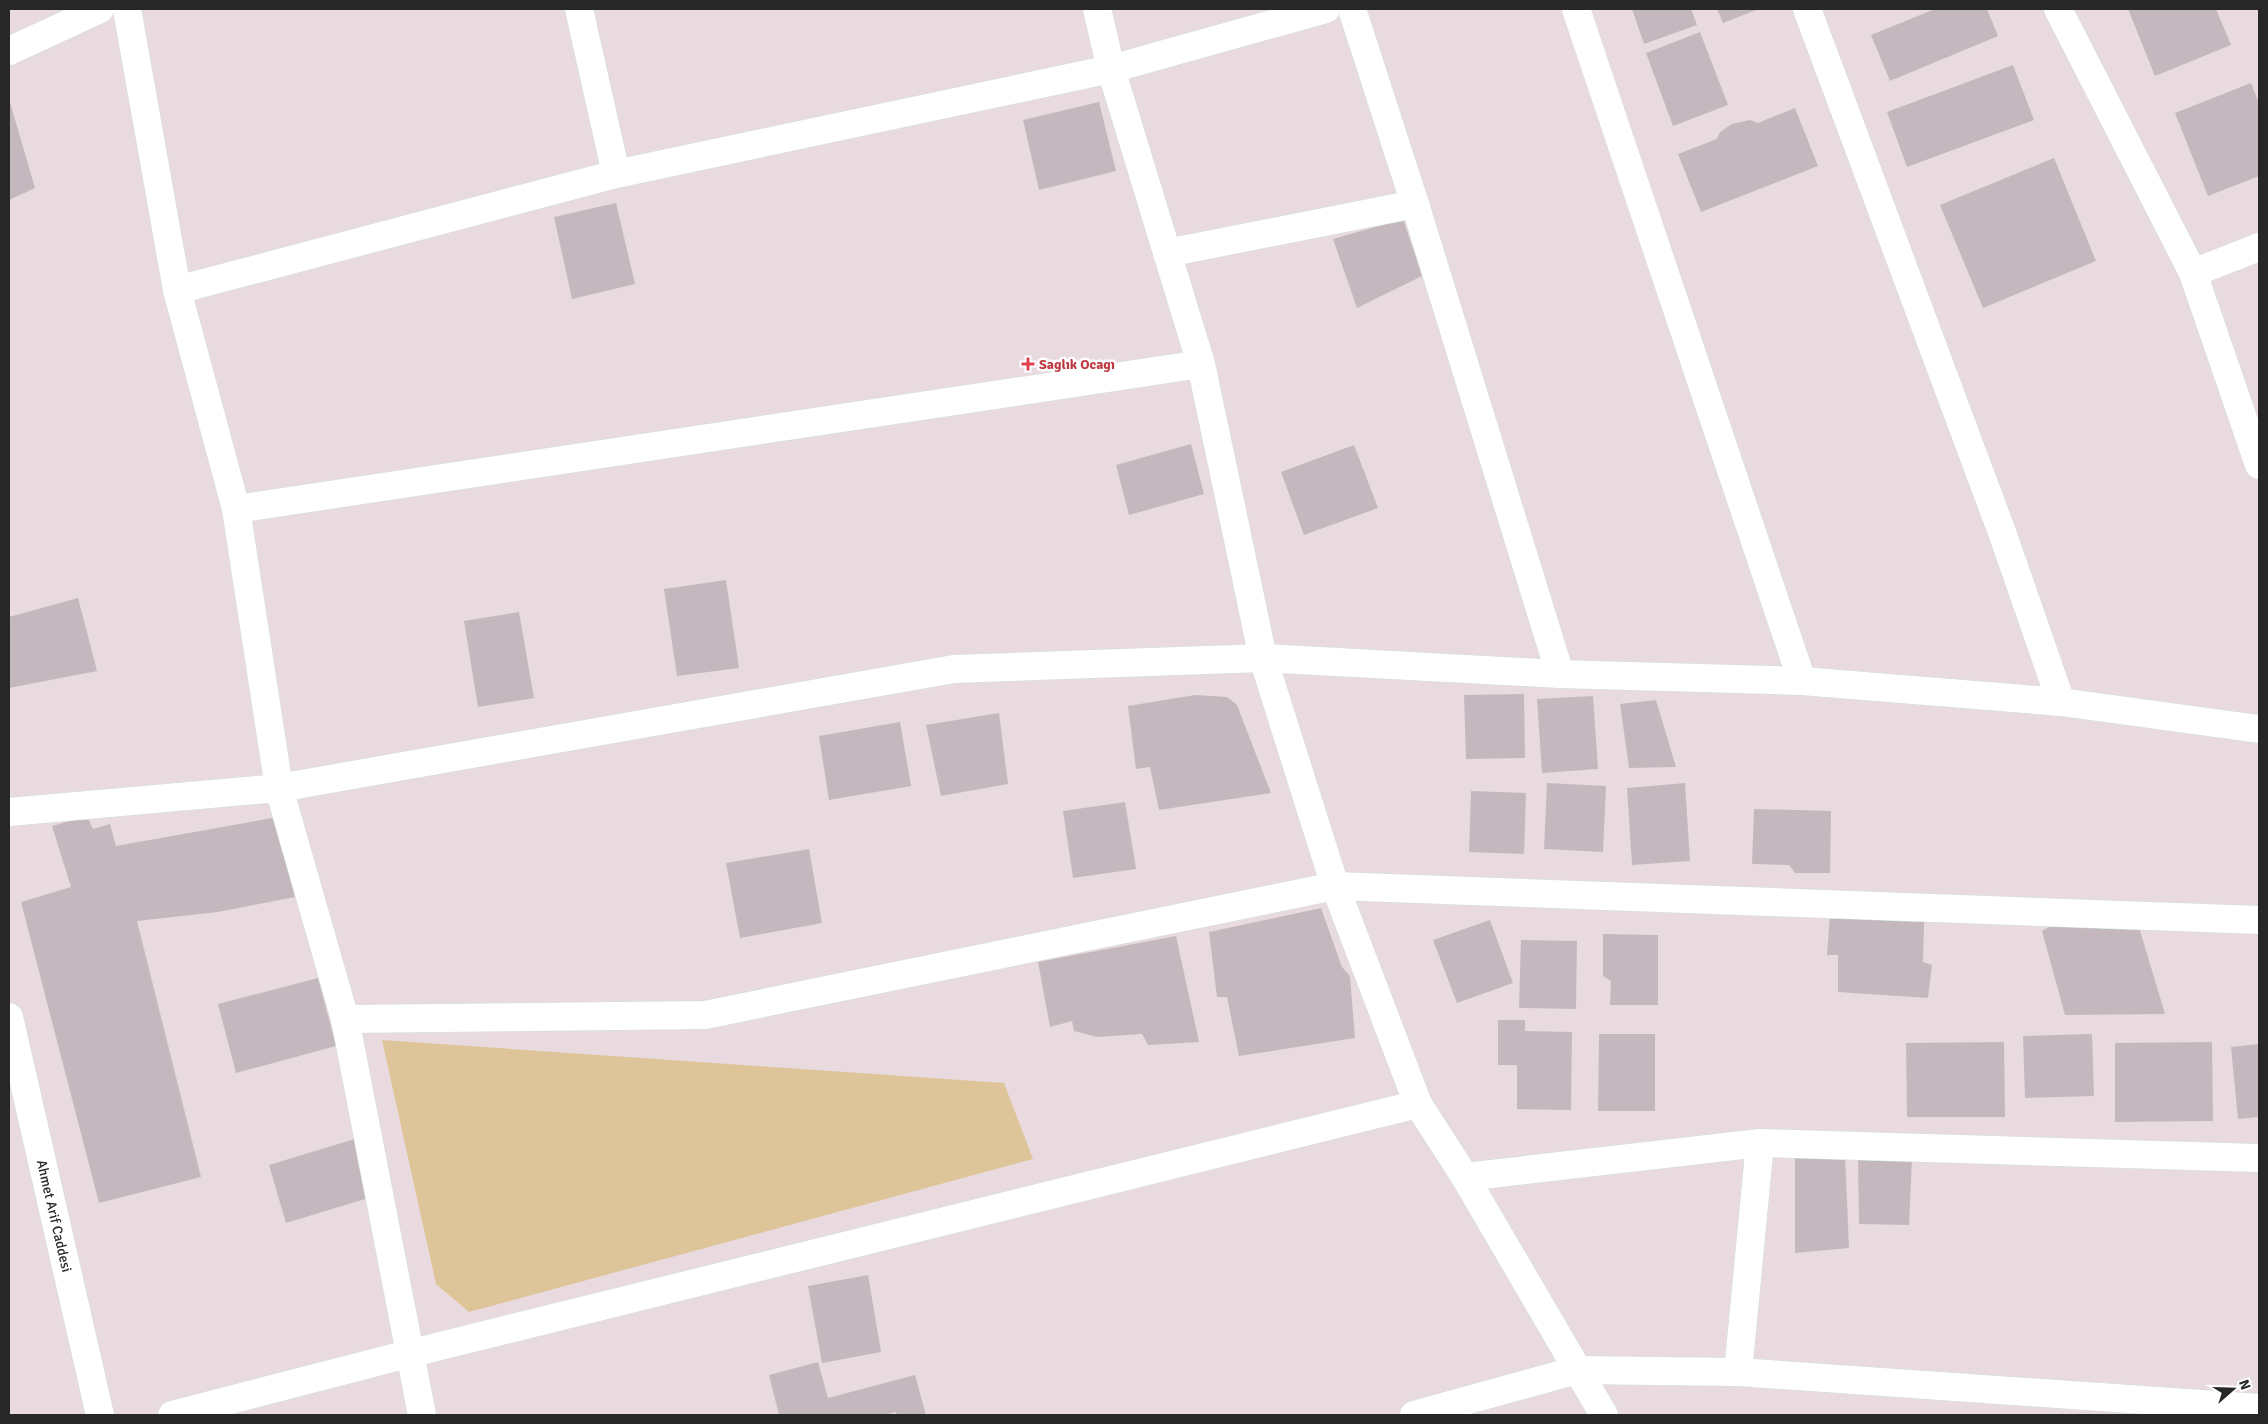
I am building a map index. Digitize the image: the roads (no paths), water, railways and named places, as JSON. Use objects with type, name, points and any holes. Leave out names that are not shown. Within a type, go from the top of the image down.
[{"type":"street","points":[[9,51],[100,9]]},
{"type":"street","points":[[127,9],[177,290],[236,509],[279,788],[345,1019],[408,1354],[422,1415]]},
{"type":"street","points":[[579,9],[616,174]]},
{"type":"street","points":[[1096,9],[1111,69],[1201,364],[1263,658],[1335,886],[1418,1104],[1465,1177],[1604,1415]]},
{"type":"street","points":[[177,290],[616,174],[1111,69],[1326,9]]},
{"type":"street","points":[[1352,9],[1415,204],[1560,674]]},
{"type":"street","points":[[1576,9],[1802,681]]},
{"type":"street","points":[[1807,9],[2000,526],[2061,702]]},
{"type":"street","points":[[2058,9],[2193,273],[2259,464]]},
{"type":"street","points":[[1167,253],[1415,204]]},
{"type":"street","points":[[2193,273],[2259,247]]},
{"type":"street","points":[[236,509],[1201,364]]},
{"type":"street","points":[[9,812],[279,788],[954,669],[1263,658],[1560,674],[1802,681],[2061,702],[2259,728]]},
{"type":"street","points":[[345,1019],[705,1015],[1335,886],[2259,920]]},
{"type":"street","name":"Ahmet Arif Caddesi","points":[[9,1017],[100,1415]]},
{"type":"street","points":[[172,1415],[408,1354],[1418,1104]]},
{"type":"street","points":[[1465,1177],[1760,1143],[2259,1158]]},
{"type":"street","points":[[1738,1372],[1760,1143]]},
{"type":"street","points":[[1414,1415],[1577,1370],[1738,1372],[2259,1408]]},
{"type":"place","name":"Saglık Ocagı","points":[[1028,364]]}]
